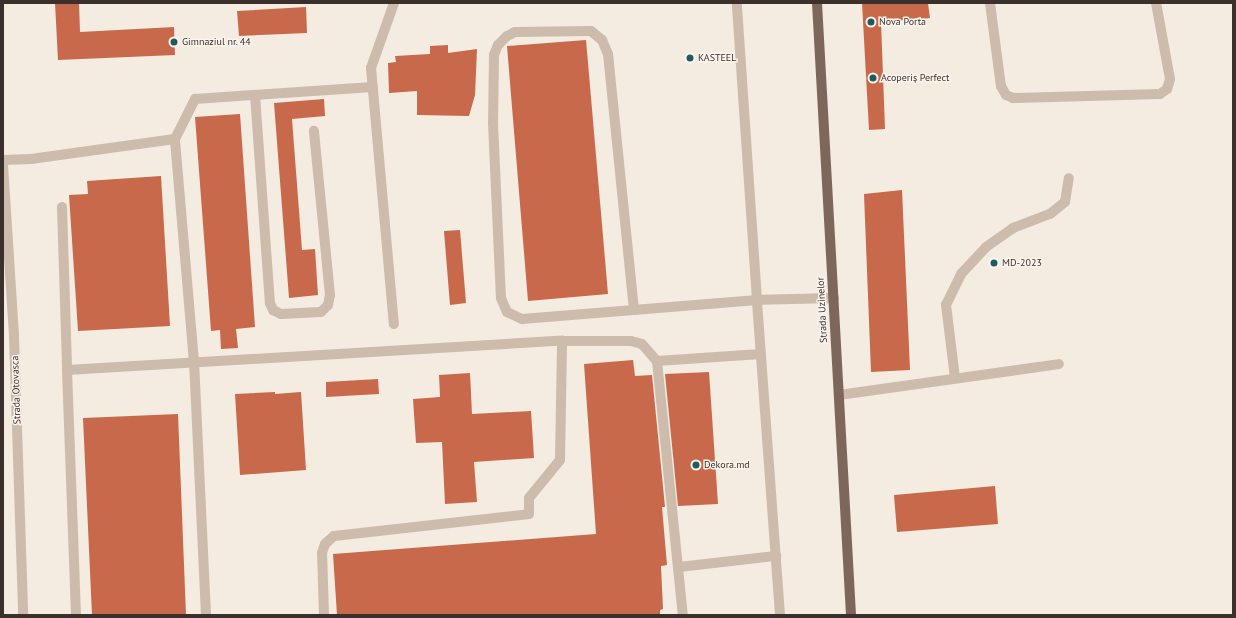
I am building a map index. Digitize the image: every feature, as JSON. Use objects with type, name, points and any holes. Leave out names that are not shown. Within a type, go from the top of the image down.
[{"type":"main road","name":"Strada Uzinelor","points":[[817,3],[851,615]]},
{"type":"street","points":[[394,3],[370,68],[373,87],[394,324]]},
{"type":"street","points":[[737,3],[780,615]]},
{"type":"street","points":[[990,3],[1001,86],[1006,95],[1013,98],[1160,94],[1167,89],[1170,79],[1156,3]]},
{"type":"street","points":[[634,310],[608,54],[602,40],[591,31],[515,32],[502,40],[494,55],[493,123],[501,290],[507,312],[522,319],[634,310],[758,300],[834,298]]},
{"type":"street","points":[[206,615],[194,362],[175,139],[195,99],[373,87]]},
{"type":"street","points":[[255,95],[270,303],[273,310],[280,314],[321,312],[328,305],[330,296],[314,131]]},
{"type":"street","points":[[3,160],[31,159],[175,139]]},
{"type":"street","name":"Strada Otovasca","points":[[3,165],[14,337],[23,615]]},
{"type":"street","points":[[955,378],[946,305],[961,274],[986,247],[1013,228],[1050,214],[1065,202],[1069,178]]},
{"type":"street","points":[[62,207],[76,615]]},
{"type":"street","points":[[324,615],[322,553],[325,544],[334,536],[529,514],[529,498],[560,460],[562,340]]},
{"type":"street","points":[[67,370],[562,340],[631,341],[642,344],[657,361],[683,615]]},
{"type":"street","points":[[657,361],[761,354]]},
{"type":"street","points":[[839,395],[1059,364]]},
{"type":"street","points":[[679,568],[776,556]]},
{"type":"building","points":[[55,3],[79,3],[80,32],[174,27],[175,55],[58,60]]},
{"type":"building","points":[[862,3],[928,3],[930,18],[881,22],[885,129],[869,130]]},
{"type":"building","points":[[306,7],[307,33],[239,36],[237,11]]},
{"type":"building","points":[[586,40],[608,294],[528,301],[507,46]]},
{"type":"building","points":[[448,45],[448,53],[477,49],[475,95],[469,116],[417,115],[417,91],[389,93],[388,63],[396,62],[395,56],[430,54],[430,46]]},
{"type":"building","points":[[324,99],[325,116],[292,119],[302,250],[315,249],[318,295],[289,298],[274,103]]},
{"type":"building","points":[[240,114],[255,327],[236,329],[238,348],[221,349],[220,330],[211,331],[195,117]]},
{"type":"building","points":[[161,176],[170,326],[78,331],[69,195],[88,194],[87,181]]},
{"type":"building","points":[[902,190],[910,370],[871,372],[864,194]]},
{"type":"building","points":[[460,230],[466,303],[450,305],[444,231]]},
{"type":"building","points":[[633,360],[635,376],[652,375],[665,507],[662,507],[667,565],[661,566],[663,609],[660,610],[660,615],[337,615],[333,554],[596,534],[584,364]]},
{"type":"building","points":[[709,372],[718,504],[678,506],[665,374]]},
{"type":"building","points":[[470,373],[472,414],[531,411],[534,458],[474,462],[477,502],[445,504],[442,442],[416,443],[413,399],[440,397],[439,375]]},
{"type":"building","points":[[378,379],[379,394],[326,397],[326,382]]},
{"type":"building","points":[[275,392],[275,394],[301,392],[306,470],[240,475],[235,394]]},
{"type":"building","points":[[178,414],[186,615],[92,615],[83,418]]},
{"type":"building","points":[[995,486],[998,524],[897,532],[894,495]]},
{"type":"place","name":"Nova Porta","points":[[871,22]]},
{"type":"place","name":"Gimnaziul nr. 44","points":[[174,42]]},
{"type":"place","name":"KASTEEL","points":[[690,58]]},
{"type":"place","name":"Acoperiș Perfect","points":[[873,78]]},
{"type":"place","name":"MD-2023","points":[[994,263]]},
{"type":"place","name":"Dekora.md","points":[[696,465]]}]
